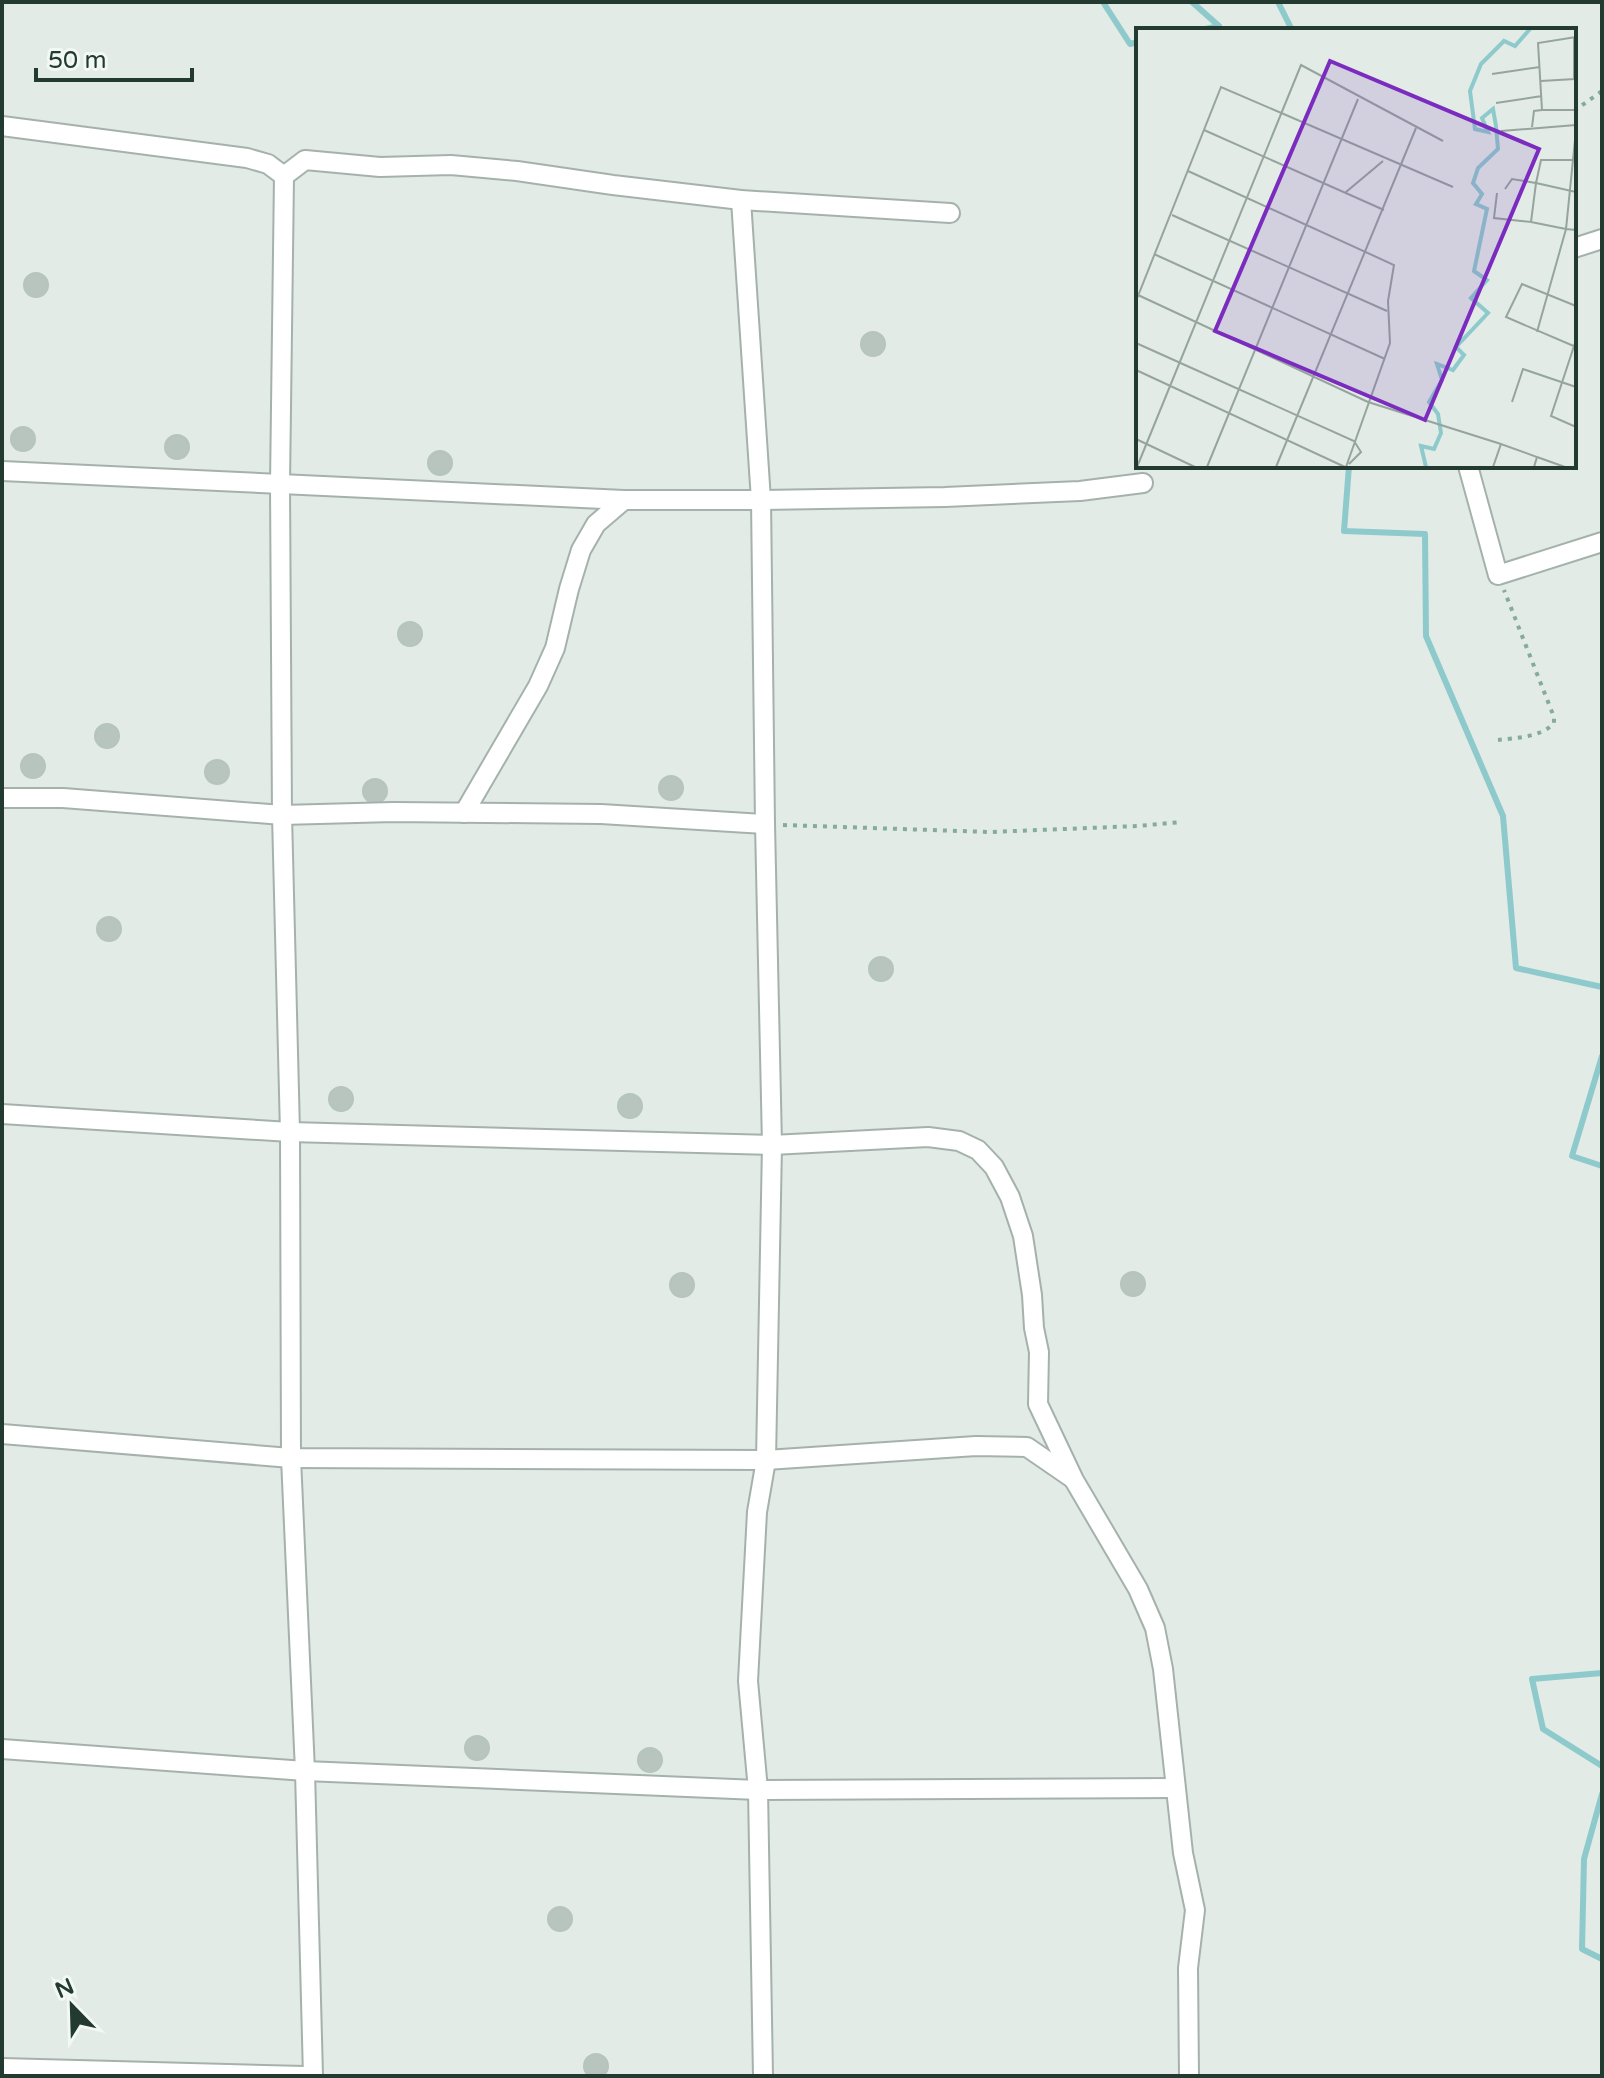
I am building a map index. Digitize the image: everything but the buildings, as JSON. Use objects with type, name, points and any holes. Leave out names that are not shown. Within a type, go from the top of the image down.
[{"type":"street","points":[[2,126],[247,158],[268,164],[284,176]]},
{"type":"street","points":[[284,176],[305,160],[380,167],[451,165],[741,200],[950,213]]},
{"type":"street","points":[[284,176],[280,485],[282,815],[290,1132],[291,1458],[305,1771],[313,2076]]},
{"type":"street","points":[[741,200],[761,500],[772,1145],[766,1460],[757,1512],[748,1681],[758,1790],[763,2076]]},
{"type":"street","points":[[1576,247],[1602,239]]},
{"type":"street","points":[[1469,468],[1498,575],[1602,542]]},
{"type":"street","points":[[2,471],[624,500],[975,496],[1080,491],[1143,483]]},
{"type":"street","points":[[464,813],[538,686],[555,648],[581,550],[596,524],[624,500]]},
{"type":"street","points":[[2,798],[63,798],[282,815],[601,814],[765,824]]},
{"type":"street","points":[[2,1114],[290,1132],[772,1145],[928,1137],[959,1141],[978,1150],[994,1167],[1010,1197],[1023,1236],[1039,1352],[1038,1404],[1074,1480],[1138,1589],[1155,1628],[1165,1683],[1183,1853],[1195,1910],[1188,1968],[1189,2076]]},
{"type":"street","points":[[2,1434],[291,1458],[766,1460],[976,1446],[1027,1447],[1074,1480]]},
{"type":"street","points":[[2,1749],[305,1771],[758,1790],[1175,1788]]},
{"type":"street","points":[[2,2068],[305,2076]]},
{"type":"path","points":[[1576,110],[1602,91]]},
{"type":"path","points":[[1498,575],[1554,723],[1548,729],[1523,737],[1498,740]]},
{"type":"path","points":[[765,824],[990,832],[1181,822]]},
{"type":"waterway","points":[[1103,2],[1130,44],[1136,42]]},
{"type":"waterway","points":[[1192,2],[1219,26],[1210,28]]},
{"type":"waterway","points":[[1278,2],[1291,28]]},
{"type":"waterway","points":[[1349,468],[1344,531],[1425,534],[1426,636],[1503,816],[1516,968],[1602,987]]},
{"type":"waterway","points":[[1602,1056],[1572,1156],[1602,1166]]},
{"type":"waterway","points":[[1602,1673],[1532,1679],[1543,1729],[1602,1766]]},
{"type":"waterway","points":[[1602,1794],[1584,1859],[1582,1949],[1602,1959]]}]
